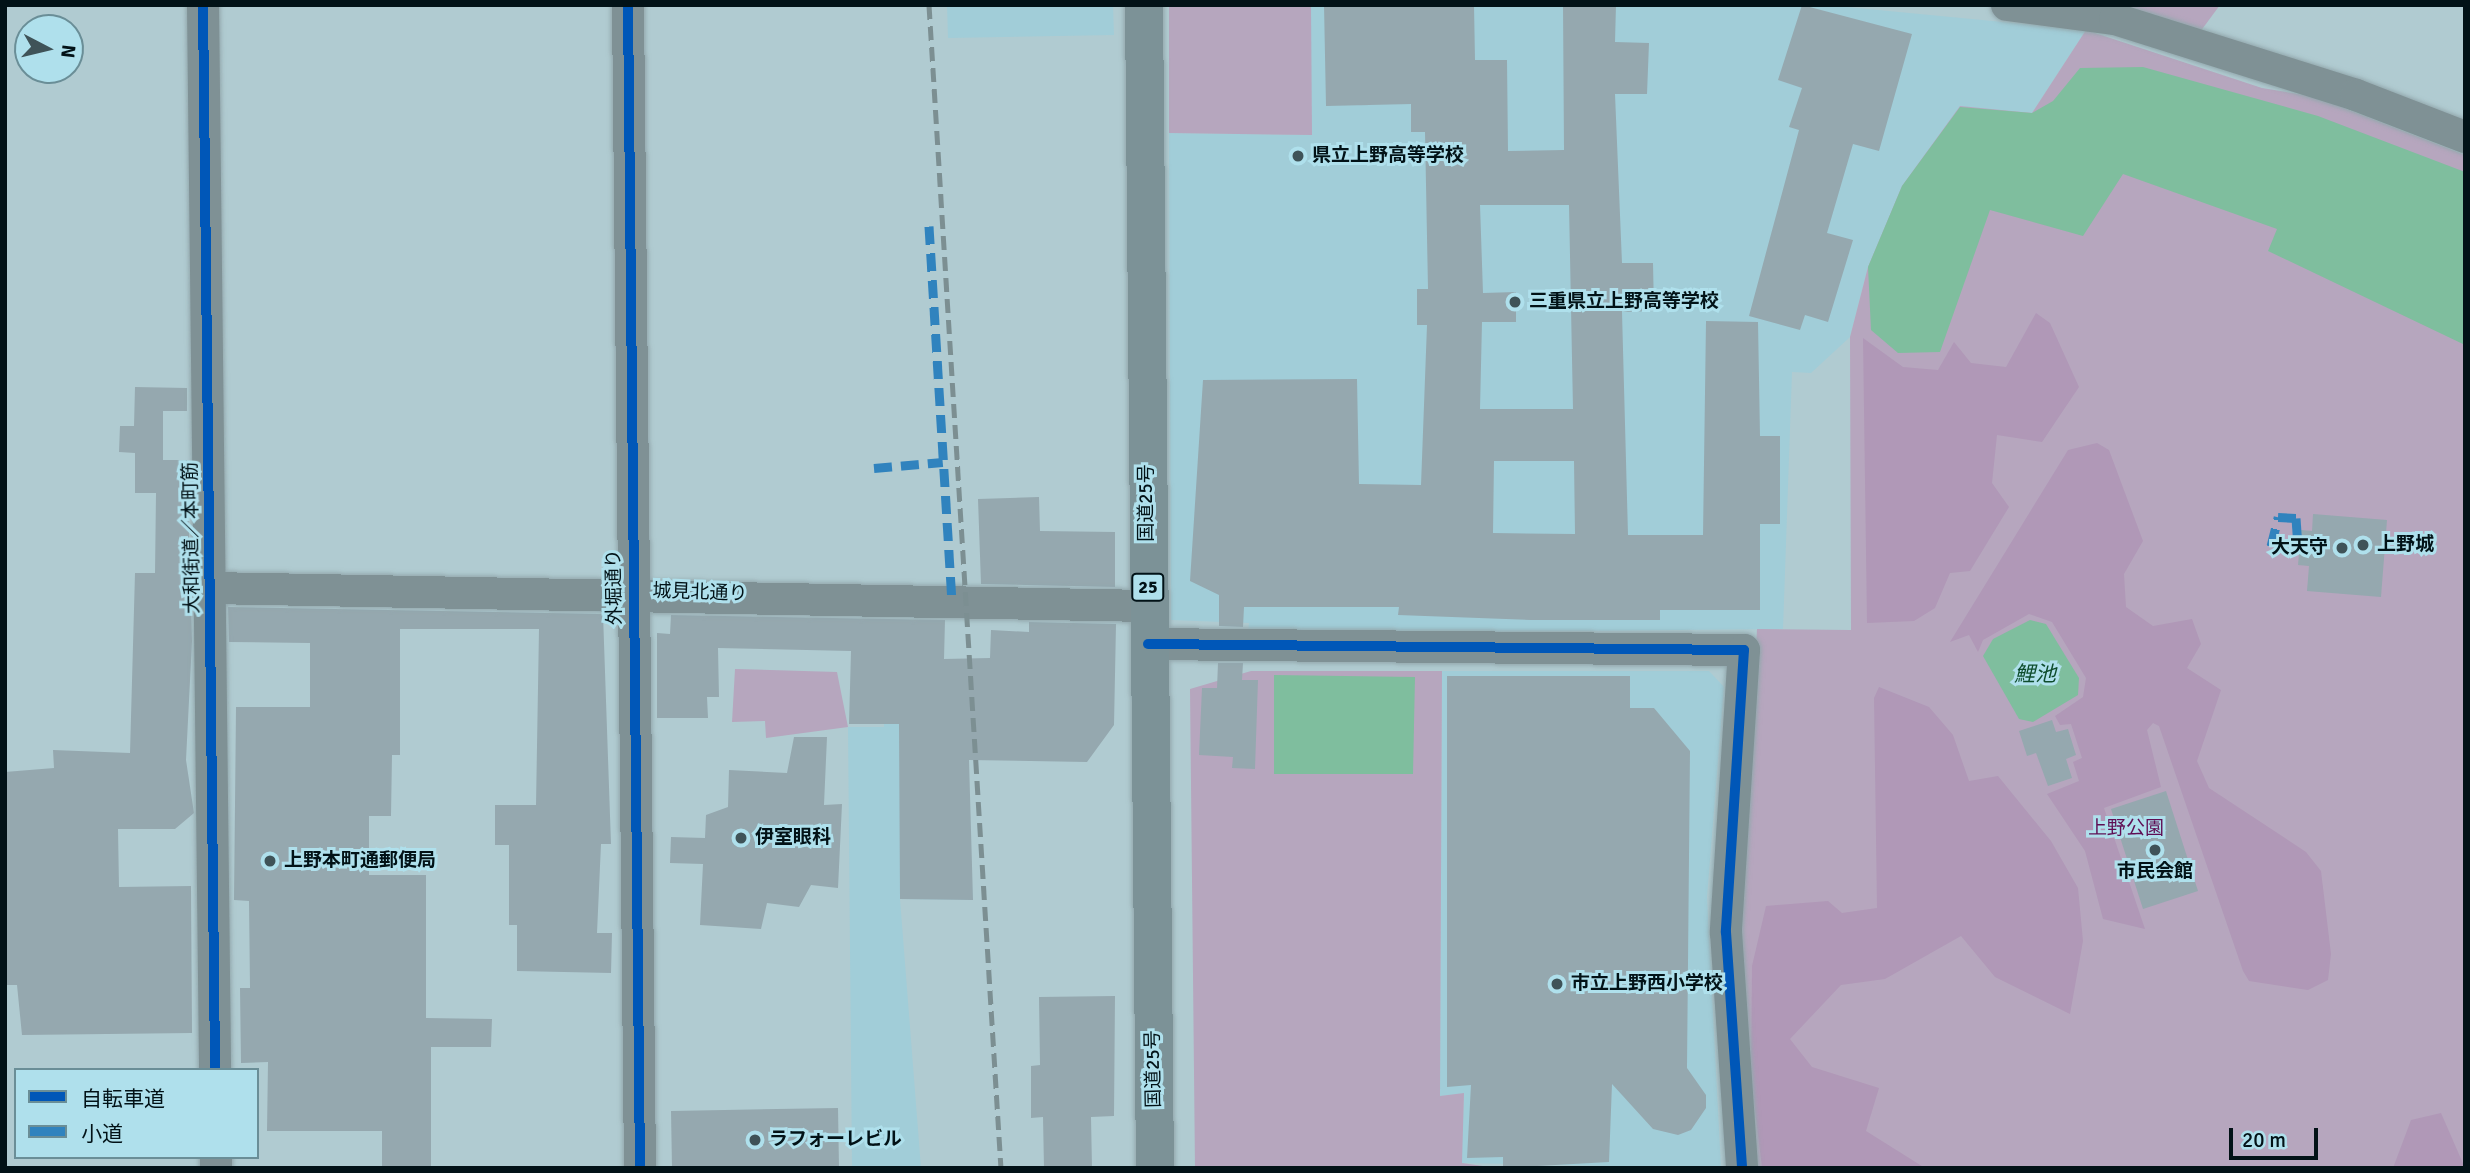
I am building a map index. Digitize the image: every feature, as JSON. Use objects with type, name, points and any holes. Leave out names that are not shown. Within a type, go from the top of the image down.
[{"type":"highway","name":"国道25号","points":[[1144,5],[1155,1168]]},
{"type":"street","name":"大和街道／本町筋","points":[[203,5],[215,1068]]},
{"type":"street","name":"外堀通り","points":[[628,5],[640,1168]]},
{"type":"street","points":[[2007,5],[2115,19],[2356,94],[2465,136]]},
{"type":"street","name":"城見北通り","points":[[210,588],[632,591],[1148,606]]},
{"type":"street","points":[[1148,644],[1744,650],[1726,932],[1742,1168]]},
{"type":"shaded area","points":[[947,5],[1113,5],[1114,35],[948,38]]},
{"type":"shaded area","name":"三重県立上野高等学校","points":[[1311,5],[1826,5],[2086,30],[2032,113],[1960,107],[1868,267],[1850,337],[1811,373],[1792,372],[1783,629],[1248,634],[1249,623],[1171,620],[1169,133],[1311,135]]},
{"type":"shaded area","points":[[2036,313],[2050,323],[2079,387],[2042,442],[1997,435],[1992,483],[2009,507],[1970,571],[1950,573],[1935,608],[1914,621],[1867,623],[1863,338],[1903,367],[1938,370],[1954,342],[1971,363],[2006,367]]},
{"type":"shaded area","points":[[2097,443],[2109,450],[2143,541],[2124,574],[2126,607],[2153,626],[2192,619],[2201,644],[2187,668],[2221,690],[2197,761],[2209,788],[2306,852],[2321,871],[2331,954],[2328,980],[2308,990],[2249,981],[2243,971],[2159,726],[2153,723],[2147,730],[2161,787],[2104,808],[2145,929],[2103,919],[2085,851],[2047,794],[2079,781],[2073,762],[2082,758],[2071,724],[2060,725],[2055,716],[2083,697],[2086,678],[2052,622],[2029,614],[1983,640],[1978,652],[1969,635],[1950,642],[2068,450]]},
{"type":"shaded area","points":[[958,659],[973,900],[900,899],[921,1168],[852,1168],[848,727],[884,727],[885,662]]},
{"type":"shaded area","points":[[1442,671],[1709,671],[1724,687],[1707,897],[1721,1168],[1461,1163],[1464,1094],[1440,1096]]},
{"type":"shaded area","points":[[1879,687],[1929,707],[1953,735],[1969,781],[1998,776],[2051,841],[2078,888],[2083,941],[2070,1014],[1995,977],[1961,936],[1885,979],[1841,985],[1790,1039],[1812,1067],[1879,1088],[1866,1131],[1925,1168],[1762,1168],[1751,1077],[1752,966],[1766,906],[1828,901],[1842,913],[1877,908],[1874,698]]},
{"type":"shaded area","points":[[2441,1113],[2465,1168],[2393,1168],[2411,1120]]},
{"type":"green space","points":[[1169,5],[1311,5],[1312,135],[1169,133]]},
{"type":"green space","points":[[2118,5],[2220,5],[2200,32]]},
{"type":"green space","name":"上野公園","points":[[2086,30],[2262,88],[2316,97],[2465,155],[2465,1168],[1754,1168],[1740,932],[1757,629],[1851,630],[1850,337],[1868,267],[1902,186],[1960,106],[2032,113]]},
{"type":"green space","points":[[735,669],[837,672],[848,727],[766,738],[765,721],[732,722]]},
{"type":"green space","points":[[1251,671],[1442,671],[1440,1096],[1464,1093],[1462,1163],[1497,1168],[1195,1168],[1190,689]]},
{"type":"water","points":[[2143,67],[2318,116],[2465,172],[2465,345],[2268,251],[2277,229],[2123,174],[2083,236],[1990,210],[1940,352],[1898,353],[1871,330],[1868,267],[1902,186],[1960,107],[2032,113],[2053,101],[2080,68]]},
{"type":"water","name":"鯉池","points":[[2030,620],[2046,624],[2079,678],[2078,695],[2033,722],[2019,719],[1983,656],[1993,639]]},
{"type":"water","points":[[1274,675],[1415,677],[1413,774],[1274,774]]},
{"type":"building","points":[[1324,5],[1474,5],[1475,60],[1507,60],[1508,151],[1564,150],[1563,5],[1616,5],[1615,42],[1649,43],[1647,94],[1615,94],[1622,263],[1653,263],[1654,311],[1622,312],[1628,535],[1703,535],[1706,321],[1758,322],[1760,436],[1780,436],[1780,524],[1760,524],[1760,610],[1660,610],[1660,620],[1531,620],[1398,615],[1399,607],[1244,607],[1243,627],[1219,626],[1219,595],[1190,581],[1203,380],[1357,379],[1359,484],[1421,485],[1427,325],[1417,325],[1417,289],[1428,289],[1425,132],[1411,132],[1411,104],[1326,106]],"holes":[[[1480,205],[1569,205],[1573,409],[1480,409],[1482,322],[1516,322],[1516,292],[1483,293]],[[1494,461],[1574,461],[1575,534],[1493,533]]]},
{"type":"building","points":[[1802,5],[1912,34],[1879,151],[1853,144],[1827,233],[1853,240],[1828,322],[1805,315],[1800,330],[1749,316],[1799,130],[1789,127],[1802,88],[1778,80]]},
{"type":"building","points":[[135,387],[187,388],[187,411],[163,411],[163,460],[187,460],[192,641],[186,760],[194,813],[175,829],[118,829],[119,887],[191,886],[192,1033],[22,1035],[17,985],[5,985],[5,772],[54,768],[53,750],[130,753],[135,573],[155,573],[156,493],[135,493],[135,453],[119,452],[120,426],[134,426]]},
{"type":"building","points":[[1039,497],[1040,531],[1115,532],[1115,587],[981,584],[978,499]]},
{"type":"building","name":"大天守","points":[[2313,514],[2387,520],[2381,597],[2307,591],[2309,566],[2298,565],[2301,530],[2312,531]]},
{"type":"building","points":[[228,607],[603,614],[611,844],[601,844],[597,933],[612,933],[611,973],[517,971],[517,925],[509,925],[509,845],[495,845],[495,805],[536,805],[539,629],[400,629],[400,755],[392,755],[391,816],[369,816],[369,875],[426,875],[426,1018],[492,1019],[491,1047],[431,1047],[431,1168],[382,1168],[382,1131],[267,1131],[268,1062],[241,1063],[240,988],[250,988],[249,901],[234,900],[236,707],[310,707],[310,643],[229,642]]},
{"type":"building","points":[[671,615],[945,620],[944,659],[990,658],[991,630],[1029,632],[1029,622],[1116,624],[1114,725],[1087,762],[969,760],[973,900],[900,899],[899,724],[849,724],[851,651],[718,648],[719,697],[707,697],[708,718],[657,718],[657,633],[670,634]]},
{"type":"building","points":[[1218,663],[1243,663],[1242,680],[1258,680],[1255,769],[1232,768],[1233,757],[1199,755],[1202,688],[1217,688]]},
{"type":"building","points":[[1447,676],[1630,676],[1630,708],[1654,708],[1690,751],[1687,1068],[1706,1095],[1706,1108],[1691,1130],[1678,1135],[1653,1129],[1612,1084],[1609,1162],[1503,1168],[1503,1157],[1467,1158],[1471,1085],[1447,1087]]},
{"type":"building","points":[[2052,720],[2056,732],[2068,729],[2076,755],[2066,759],[2072,778],[2048,786],[2036,753],[2027,756],[2019,731]]},
{"type":"building","points":[[794,737],[827,737],[824,805],[842,804],[838,888],[811,885],[799,907],[767,903],[761,929],[700,925],[703,864],[670,863],[671,837],[705,838],[706,815],[728,807],[729,770],[787,773]]},
{"type":"building","name":"市民会館","points":[[2166,791],[2198,891],[2143,909],[2111,809]]},
{"type":"building","points":[[1115,996],[1114,1116],[1091,1117],[1092,1168],[1044,1168],[1043,1117],[1031,1118],[1031,1066],[1040,1065],[1039,997]]},
{"type":"building","name":"ラフォーレビル","points":[[838,1108],[839,1168],[672,1168],[671,1111]]},
{"type":"railway","points":[[929,5],[1001,1168]]},
{"type":"marked path","points":[[929,226],[952,602]]},
{"type":"marked path","points":[[874,468],[943,462]]},
{"type":"marked path","points":[[2271,546],[2278,517],[2296,518],[2298,545]]},
{"type":"cycle path","points":[[203,5],[215,1068]]},
{"type":"cycle path","points":[[628,5],[640,1168]]},
{"type":"cycle path","points":[[1148,644],[1744,650],[1726,932],[1742,1168]]},
{"type":"place","name":"県立上野高等学校","points":[[1298,156]]},
{"type":"place","name":"三重県立上野高等学校","points":[[1515,302]]},
{"type":"place","name":"上野城","points":[[2363,545]]},
{"type":"place","name":"大天守","points":[[2342,548]]},
{"type":"place","name":"伊室眼科","points":[[741,838]]},
{"type":"place","name":"市民会館","points":[[2155,850]]},
{"type":"place","name":"上野本町通郵便局","points":[[270,861]]},
{"type":"place","name":"市立上野西小学校","points":[[1557,984]]},
{"type":"place","name":"ラフォーレビル","points":[[755,1140]]}]
